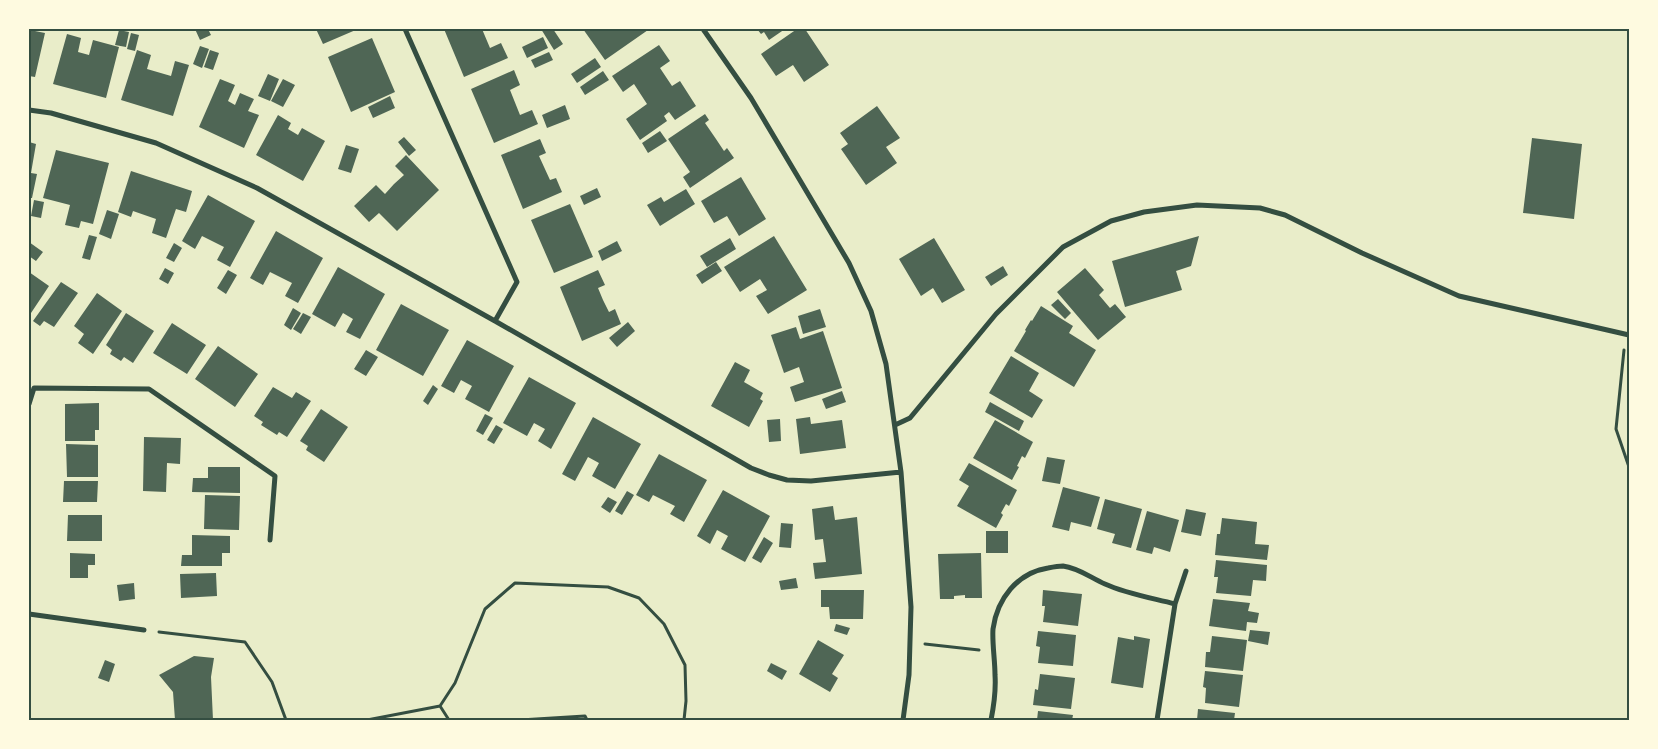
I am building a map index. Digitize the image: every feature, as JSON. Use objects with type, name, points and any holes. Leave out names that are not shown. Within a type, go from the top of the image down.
[{"type":"street","points":[[405,29],[517,282],[495,321]]},
{"type":"street","points":[[703,29],[751,98],[849,263],[871,311],[886,364],[902,472],[911,607],[909,675],[903,720]]},
{"type":"street","points":[[29,110],[52,113],[156,143],[257,188],[495,321],[750,468],[787,480],[810,481],[902,472]]},
{"type":"street","points":[[896,425],[910,418],[996,314],[1063,247],[1111,221],[1144,212],[1197,205],[1260,208],[1285,215],[1362,254],[1459,296],[1627,334]]},
{"type":"street","points":[[29,404],[34,388],[149,389],[275,476],[270,540]]},
{"type":"street","points":[[991,720],[996,677],[993,630],[997,610],[1007,592],[1022,578],[1039,570],[1061,566],[1080,571],[1126,592],[1175,604]]},
{"type":"street","points":[[1157,720],[1175,604],[1186,571]]},
{"type":"street","points":[[29,614],[144,630]]},
{"type":"path","points":[[1627,334],[1616,429],[1629,467]]},
{"type":"path","points":[[367,720],[440,706],[455,683],[485,609],[516,582],[608,587],[639,598],[664,624],[685,665],[686,701],[684,720]]},
{"type":"path","points":[[144,630],[245,642],[272,682],[286,720]]},
{"type":"path","points":[[910,642],[994,652]]},
{"type":"path","points":[[440,706],[449,720]]},
{"type":"path","points":[[520,720],[585,716],[587,720]]},
{"type":"building","points":[[195,29],[208,29],[211,35],[200,40]]},
{"type":"building","points":[[316,29],[358,29],[323,44]]},
{"type":"building","points":[[444,29],[482,29],[490,48],[501,43],[508,58],[464,77]]},
{"type":"building","points":[[541,29],[553,29],[563,44],[554,50]]},
{"type":"building","points":[[583,29],[647,29],[648,30],[605,60]]},
{"type":"building","points":[[757,29],[785,29],[769,40],[764,32],[761,34]]},
{"type":"building","points":[[797,29],[805,29],[829,65],[804,82],[793,65],[776,76],[761,54]]},
{"type":"building","points":[[30,30],[45,33],[35,77],[29,76]]},
{"type":"building","points":[[119,30],[129,32],[126,47],[115,45]]},
{"type":"building","points":[[131,33],[139,35],[135,51],[127,49]]},
{"type":"building","points":[[67,34],[81,38],[78,52],[89,55],[93,40],[119,47],[106,98],[53,84]]},
{"type":"building","points":[[543,37],[548,48],[527,58],[522,47]]},
{"type":"building","points":[[372,38],[395,92],[351,112],[328,57]]},
{"type":"building","points":[[659,45],[670,61],[660,68],[672,86],[680,81],[696,106],[675,120],[669,112],[664,116],[667,121],[640,140],[626,119],[647,104],[634,84],[623,92],[612,76]]},
{"type":"building","points":[[200,46],[209,49],[202,68],[193,64]]},
{"type":"building","points":[[137,50],[151,55],[147,69],[171,76],[175,61],[189,65],[173,116],[121,100]]},
{"type":"building","points":[[210,50],[219,53],[213,70],[204,67]]},
{"type":"building","points":[[549,52],[553,60],[535,68],[531,60]]},
{"type":"building","points":[[595,58],[601,67],[577,83],[571,74]]},
{"type":"building","points":[[514,70],[520,85],[510,90],[520,115],[532,110],[538,124],[494,143],[471,89]]},
{"type":"building","points":[[603,71],[609,80],[585,95],[580,87]]},
{"type":"building","points":[[268,74],[279,79],[270,101],[258,96]]},
{"type":"building","points":[[220,79],[235,85],[228,101],[235,105],[240,93],[254,99],[248,111],[259,115],[244,148],[199,127]]},
{"type":"building","points":[[283,79],[295,85],[283,107],[271,101]]},
{"type":"building","points":[[390,96],[395,108],[373,118],[368,107]]},
{"type":"building","points":[[565,105],[570,119],[547,128],[542,115]]},
{"type":"building","points":[[877,106],[900,138],[886,147],[897,163],[866,185],[841,149],[848,144],[840,133]]},
{"type":"building","points":[[705,114],[709,120],[705,123],[724,151],[727,148],[734,158],[690,188],[683,177],[690,172],[668,139]]},
{"type":"building","points":[[278,115],[291,123],[288,129],[298,135],[302,128],[325,141],[303,181],[256,155]]},
{"type":"building","points":[[660,131],[667,141],[648,153],[642,143]]},
{"type":"building","points":[[404,137],[416,150],[409,156],[398,142]]},
{"type":"building","points":[[1532,138],[1582,144],[1574,219],[1523,213]]},
{"type":"building","points":[[540,139],[546,153],[539,156],[550,180],[556,178],[562,192],[523,209],[501,155]]},
{"type":"building","points":[[29,142],[36,144],[31,173],[37,174],[32,198],[29,198]]},
{"type":"building","points":[[346,145],[359,149],[351,173],[338,169]]},
{"type":"building","points":[[56,150],[109,163],[93,224],[81,221],[79,228],[65,225],[70,205],[43,198]]},
{"type":"building","points":[[406,155],[439,190],[397,231],[379,213],[369,222],[354,206],[376,185],[385,194],[404,175],[395,166]]},
{"type":"building","points":[[131,171],[192,191],[186,212],[176,209],[166,238],[152,233],[156,219],[133,211],[131,217],[118,212]]},
{"type":"building","points":[[741,177],[766,219],[739,236],[727,216],[714,223],[701,201]]},
{"type":"building","points":[[597,188],[601,197],[584,205],[580,196]]},
{"type":"building","points":[[686,189],[695,204],[660,226],[647,205],[661,197],[664,202]]},
{"type":"building","points":[[208,195],[255,221],[230,267],[217,260],[224,247],[202,236],[195,249],[182,241]]},
{"type":"building","points":[[34,200],[44,202],[41,218],[31,216]]},
{"type":"building","points":[[570,204],[593,257],[554,273],[531,220]]},
{"type":"building","points":[[107,210],[119,214],[111,239],[99,234]]},
{"type":"building","points":[[276,231],[323,258],[298,303],[285,296],[292,283],[270,272],[263,285],[250,278]]},
{"type":"building","points":[[89,235],[97,237],[90,260],[82,258]]},
{"type":"building","points":[[774,236],[807,290],[768,314],[756,296],[767,290],[760,279],[740,292],[724,267]]},
{"type":"building","points":[[1199,236],[1191,266],[1176,271],[1182,290],[1125,307],[1112,261]]},
{"type":"building","points":[[730,238],[736,249],[707,267],[700,256]]},
{"type":"building","points":[[934,238],[965,290],[942,303],[933,288],[921,296],[899,259]]},
{"type":"building","points":[[617,241],[622,251],[602,261],[598,251]]},
{"type":"building","points":[[29,242],[43,252],[36,261],[29,256]]},
{"type":"building","points":[[174,243],[182,248],[174,262],[166,258]]},
{"type":"building","points":[[716,262],[722,271],[702,284],[696,275]]},
{"type":"building","points":[[1003,266],[1008,275],[991,286],[985,277]]},
{"type":"building","points":[[338,267],[385,294],[360,339],[346,332],[353,319],[343,313],[335,327],[312,314]]},
{"type":"building","points":[[165,268],[174,273],[168,284],[159,279]]},
{"type":"building","points":[[1085,268],[1104,290],[1099,295],[1110,308],[1115,304],[1126,317],[1098,340],[1057,292]]},
{"type":"building","points":[[228,270],[237,275],[226,294],[217,288]]},
{"type":"building","points":[[598,270],[605,285],[598,288],[603,300],[609,312],[615,309],[621,324],[582,341],[560,287]]},
{"type":"building","points":[[29,272],[49,286],[29,316]]},
{"type":"building","points":[[61,282],[78,293],[54,327],[44,321],[40,326],[33,321]]},
{"type":"building","points":[[97,293],[122,311],[93,354],[78,343],[84,334],[74,326]]},
{"type":"building","points":[[1058,299],[1071,313],[1065,319],[1051,305]]},
{"type":"building","points":[[401,304],[449,330],[423,376],[376,350]]},
{"type":"building","points":[[1041,306],[1073,326],[1069,333],[1096,350],[1074,387],[1014,351]]},
{"type":"building","points":[[293,308],[301,313],[291,330],[284,325]]},
{"type":"building","points":[[820,309],[826,327],[803,334],[798,316]]},
{"type":"building","points":[[126,313],[154,331],[133,363],[124,357],[121,361],[110,354],[112,350],[106,345]]},
{"type":"building","points":[[303,313],[311,317],[301,334],[293,329]]},
{"type":"building","points":[[628,322],[635,331],[617,347],[609,338]]},
{"type":"building","points":[[172,323],[206,345],[187,374],[153,353]]},
{"type":"building","points":[[796,327],[800,339],[823,331],[842,388],[795,402],[790,387],[804,382],[799,367],[784,373],[771,335]]},
{"type":"building","points":[[467,340],[514,366],[489,412],[465,399],[472,386],[461,380],[454,393],[441,386]]},
{"type":"building","points":[[218,346],[258,374],[235,407],[195,379]]},
{"type":"building","points":[[366,350],[378,357],[366,376],[354,369]]},
{"type":"building","points":[[1011,356],[1039,373],[1029,391],[1043,400],[1032,418],[989,393]]},
{"type":"building","points":[[735,362],[750,370],[744,382],[763,393],[760,399],[763,401],[749,427],[711,406]]},
{"type":"building","points":[[529,377],[576,403],[551,449],[538,441],[545,429],[534,423],[527,436],[503,423]]},
{"type":"building","points":[[433,385],[438,389],[428,405],[423,401]]},
{"type":"building","points":[[273,387],[292,398],[296,392],[311,401],[287,437],[279,432],[277,435],[261,425],[263,422],[254,416]]},
{"type":"building","points":[[842,391],[846,402],[826,409],[822,399]]},
{"type":"building","points":[[990,402],[1024,421],[1019,431],[985,412]]},
{"type":"building","points":[[99,403],[99,430],[95,430],[95,441],[65,441],[65,404]]},
{"type":"building","points":[[321,409],[348,427],[324,462],[306,450],[308,446],[300,441]]},
{"type":"building","points":[[485,414],[493,418],[483,435],[476,431]]},
{"type":"building","points":[[593,417],[641,444],[615,489],[592,476],[599,463],[588,457],[575,481],[562,474]]},
{"type":"building","points":[[810,417],[811,424],[842,420],[846,448],[800,454],[796,419]]},
{"type":"building","points":[[780,419],[781,441],[769,442],[767,420]]},
{"type":"building","points":[[995,420],[1033,442],[1025,458],[1022,456],[1012,480],[973,458]]},
{"type":"building","points":[[496,425],[503,429],[494,444],[487,440]]},
{"type":"building","points":[[144,437],[181,438],[180,464],[167,463],[166,492],[143,491]]},
{"type":"building","points":[[66,444],[98,445],[98,477],[67,477]]},
{"type":"building","points":[[659,454],[707,480],[684,522],[670,514],[675,506],[653,495],[649,502],[636,495]]},
{"type":"building","points":[[1047,457],[1065,460],[1060,484],[1042,481]]},
{"type":"building","points":[[969,463],[1017,490],[1009,506],[1006,504],[1001,513],[1003,515],[996,528],[957,506],[969,486],[959,480]]},
{"type":"building","points":[[208,467],[240,467],[240,493],[192,492],[193,478],[208,478]]},
{"type":"building","points":[[64,481],[98,481],[97,502],[63,502]]},
{"type":"building","points":[[1063,487],[1100,497],[1091,527],[1071,522],[1069,531],[1052,527]]},
{"type":"building","points":[[723,490],[770,516],[745,562],[721,549],[728,536],[717,530],[710,544],[697,536]]},
{"type":"building","points":[[627,491],[634,495],[622,515],[615,511]]},
{"type":"building","points":[[205,495],[240,496],[239,530],[204,529]]},
{"type":"building","points":[[608,497],[617,502],[610,513],[601,507]]},
{"type":"building","points":[[1105,499],[1142,509],[1131,548],[1112,543],[1115,534],[1097,529]]},
{"type":"building","points":[[833,506],[835,520],[857,517],[862,574],[815,579],[813,563],[826,562],[823,539],[815,540],[812,509]]},
{"type":"building","points":[[1186,509],[1206,513],[1201,536],[1181,532]]},
{"type":"building","points":[[1147,511],[1179,520],[1170,552],[1154,547],[1152,554],[1136,550]]},
{"type":"building","points":[[68,515],[102,515],[102,541],[67,541]]},
{"type":"building","points":[[1222,518],[1257,522],[1255,544],[1269,545],[1267,560],[1215,555],[1217,534],[1220,534]]},
{"type":"building","points":[[781,523],[793,524],[791,548],[779,547]]},
{"type":"building","points":[[986,531],[1008,531],[1008,553],[986,553]]},
{"type":"building","points":[[192,535],[230,536],[230,553],[222,553],[222,566],[181,566],[182,555],[192,555]]},
{"type":"building","points":[[764,537],[773,543],[761,563],[752,558]]},
{"type":"building","points":[[70,553],[95,554],[95,565],[88,565],[88,578],[70,578]]},
{"type":"building","points":[[981,553],[982,598],[965,598],[965,595],[954,596],[954,599],[940,599],[938,554]]},
{"type":"building","points":[[1216,560],[1267,565],[1266,581],[1253,580],[1251,596],[1216,593],[1218,577],[1214,577]]},
{"type":"building","points":[[216,573],[217,596],[181,598],[180,574]]},
{"type":"building","points":[[796,578],[798,588],[781,590],[779,581]]},
{"type":"building","points":[[134,583],[135,599],[119,601],[117,585]]},
{"type":"building","points":[[821,590],[864,590],[863,619],[830,619],[829,607],[821,607]]},
{"type":"building","points":[[1043,590],[1082,594],[1078,626],[1043,622],[1045,606],[1042,606]]},
{"type":"building","points":[[1213,599],[1250,603],[1248,611],[1259,613],[1257,623],[1247,622],[1246,631],[1209,626]]},
{"type":"building","points":[[836,624],[850,628],[847,635],[834,631]]},
{"type":"building","points":[[1250,630],[1270,632],[1268,645],[1248,641]]},
{"type":"building","points":[[1038,631],[1076,635],[1073,666],[1038,663],[1040,647],[1036,646]]},
{"type":"building","points":[[1134,636],[1150,639],[1143,688],[1111,683],[1118,637],[1134,640]]},
{"type":"building","points":[[1212,636],[1247,640],[1243,671],[1205,667],[1206,652],[1210,652]]},
{"type":"building","points":[[818,640],[844,655],[832,674],[838,678],[830,692],[799,674]]},
{"type":"building","points":[[194,656],[214,658],[211,677],[213,720],[175,720],[173,692],[159,675]]},
{"type":"building","points":[[105,660],[115,664],[109,682],[98,678]]},
{"type":"building","points":[[771,663],[787,671],[782,680],[767,671]]},
{"type":"building","points":[[1205,671],[1243,675],[1239,707],[1205,703],[1206,688],[1203,687]]},
{"type":"building","points":[[1040,674],[1075,678],[1071,709],[1033,705],[1035,689],[1038,690]]},
{"type":"building","points":[[1198,709],[1235,713],[1234,720],[1197,720]]},
{"type":"building","points":[[1038,711],[1073,715],[1072,720],[1037,720]]}]
